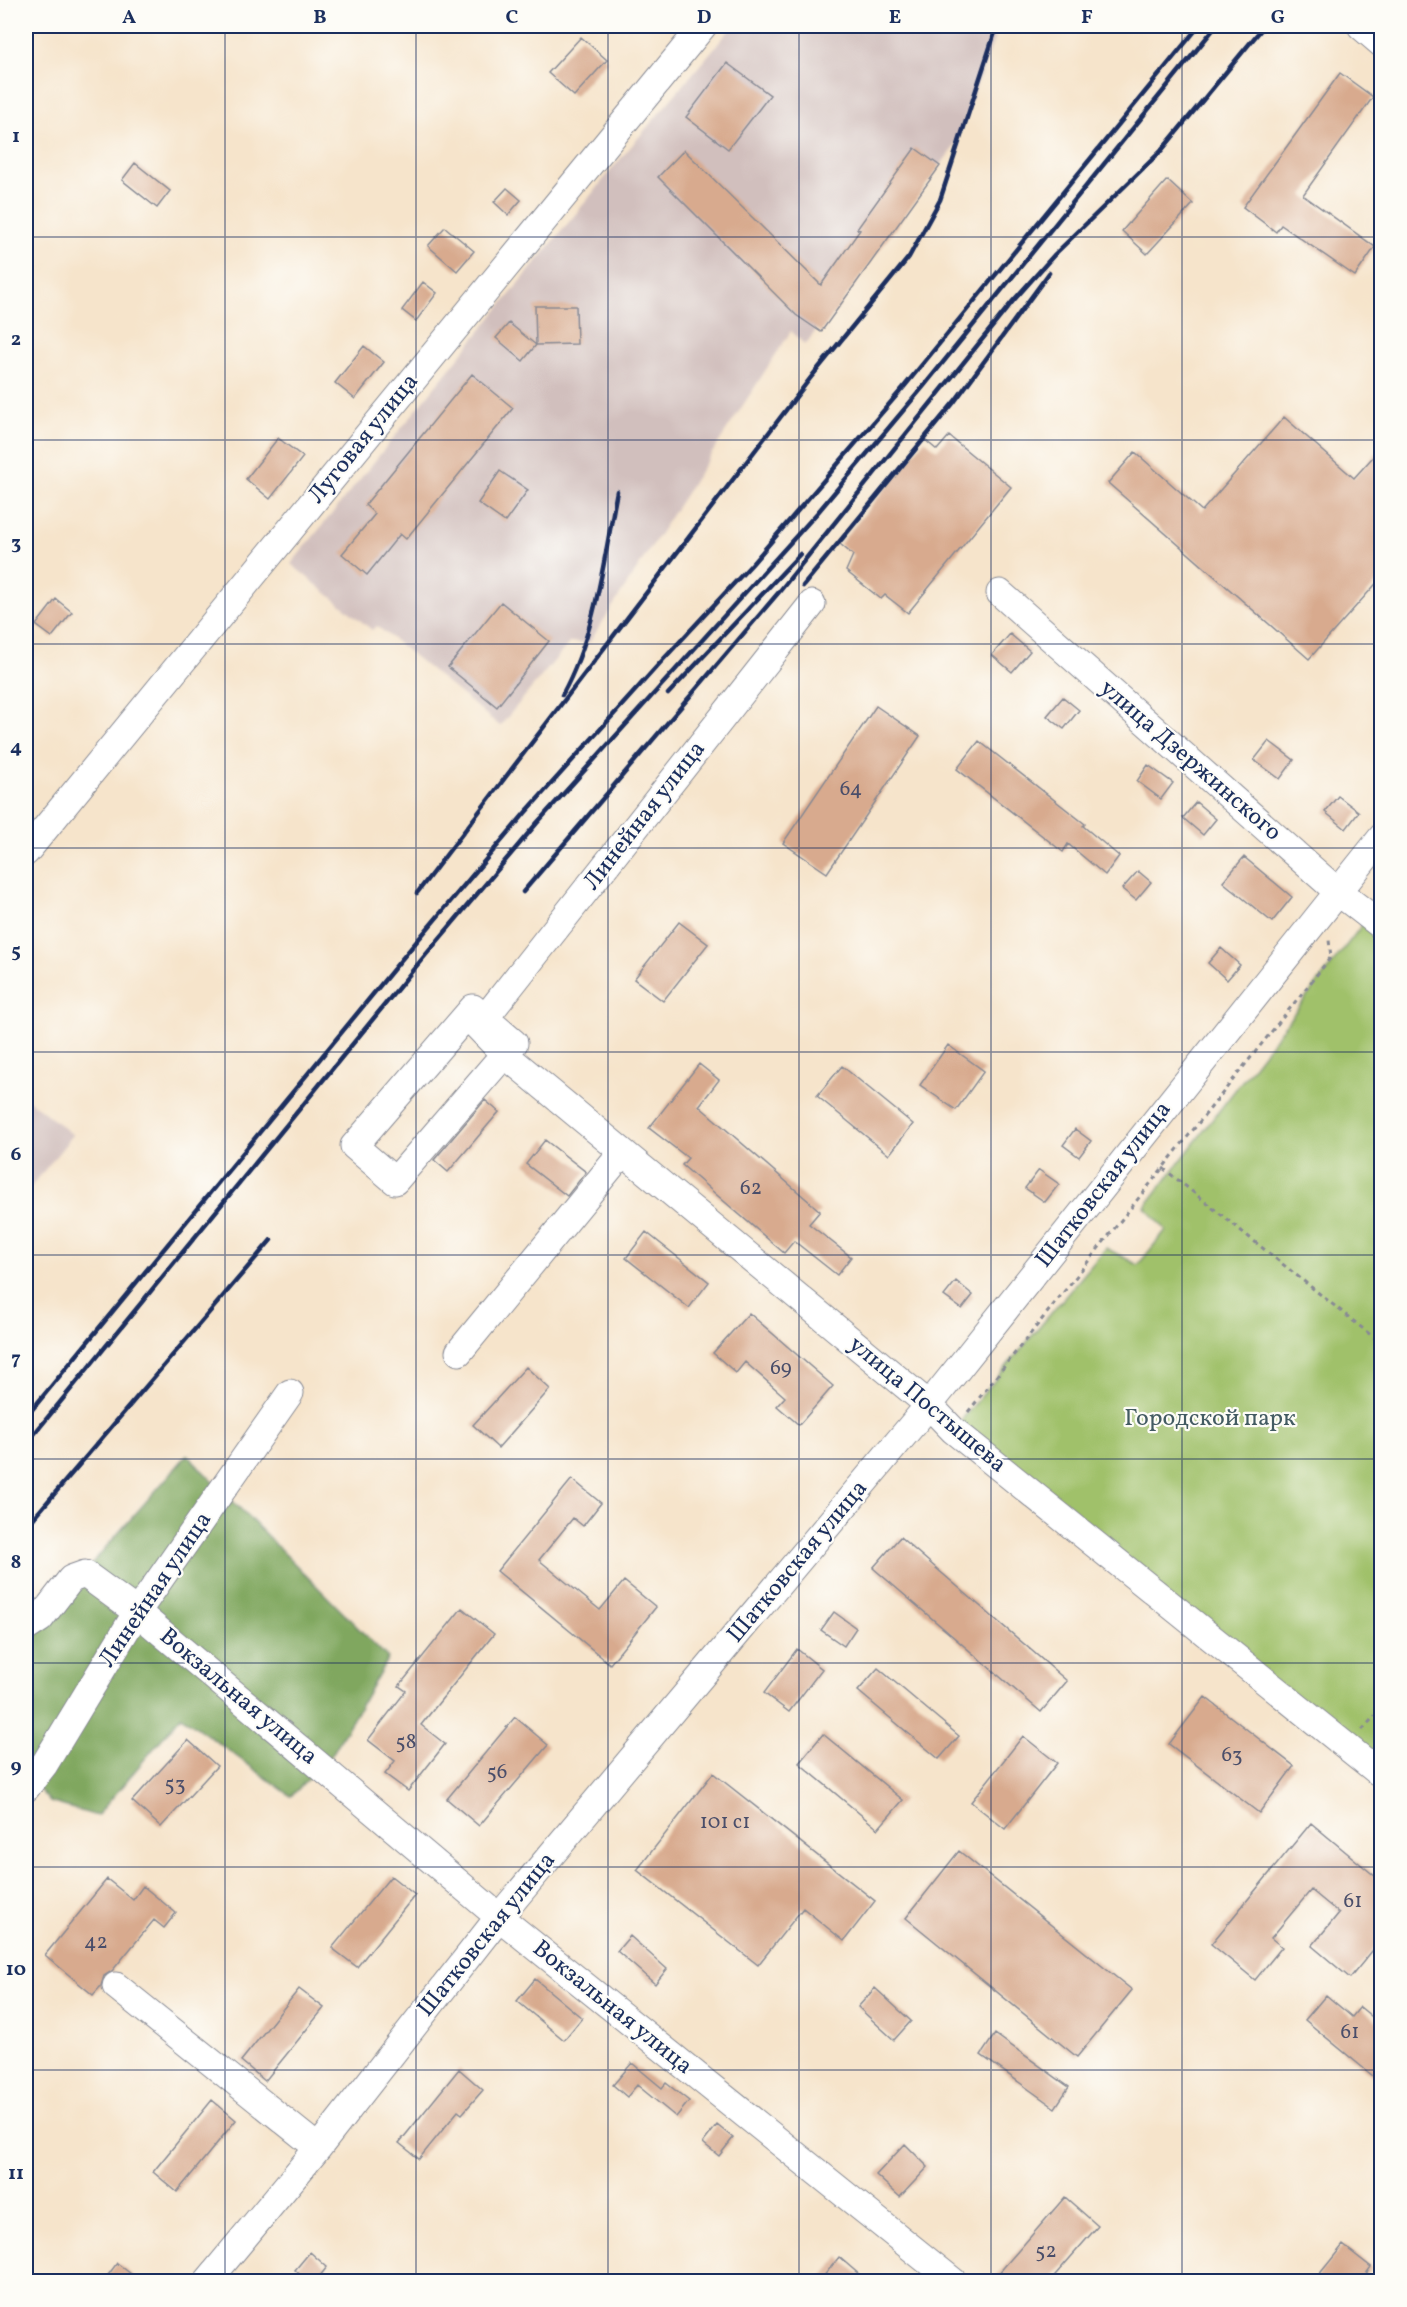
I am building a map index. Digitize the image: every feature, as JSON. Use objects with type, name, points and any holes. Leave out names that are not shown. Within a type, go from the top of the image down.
[{"type":"street","name":"Луговая улица","points":[[26,852],[703,26]]},
{"type":"street","points":[[1361,26],[1382,44]]},
{"type":"street","name":"улица Дзержинского","points":[[1000,593],[1331,898],[1382,926]]},
{"type":"street","name":"Линейная улица","points":[[482,1023],[812,604]]},
{"type":"street","name":"Шатковская улица","points":[[207,2282],[318,2148],[499,1917],[930,1405],[1331,898],[1382,837]]},
{"type":"street","points":[[482,1023],[472,1008],[354,1146],[394,1181],[504,1054]]},
{"type":"street","name":"улица Постышева","points":[[482,1023],[504,1054],[930,1405],[953,1430],[1382,1775]]},
{"type":"street","points":[[459,1352],[622,1153]]},
{"type":"street","name":"Линейная улица","points":[[26,1788],[44,1765],[137,1612],[290,1393]]},
{"type":"street","name":"Вокзальная улица","points":[[26,1628],[40,1619],[71,1579],[85,1574],[137,1612],[499,1917],[942,2278]]},
{"type":"street","points":[[116,1986],[318,2148]]},
{"type":"path","points":[[953,1430],[1331,957],[1331,898]]},
{"type":"path","points":[[1162,1167],[1382,1344]]},
{"type":"path","points":[[1347,1748],[1382,1708]]},
{"type":"shaded area","points":[[733,26],[999,26],[954,147],[805,345],[791,331],[589,643],[570,642],[500,726],[377,626],[372,630],[291,564],[617,163]]},
{"type":"shaded area","points":[[26,1098],[73,1135],[26,1193]]},
{"type":"green space","name":"Городской парк","points":[[1369,916],[1381,926],[1381,1775],[953,1430],[1106,1248],[1138,1265],[1166,1230],[1145,1207]]},
{"type":"green space","points":[[187,1455],[388,1658],[330,1758],[291,1796],[181,1716],[97,1816],[50,1802],[26,1774],[26,1638]]},
{"type":"building","points":[[581,37],[607,60],[574,96],[548,73]]},
{"type":"building","points":[[727,63],[770,95],[728,149],[686,117]]},
{"type":"building","points":[[1340,73],[1373,97],[1303,195],[1375,247],[1355,276],[1281,225],[1276,232],[1243,207]]},
{"type":"building","points":[[915,148],[940,166],[821,332],[796,315],[658,177],[684,150],[821,285],[860,230],[857,229]]},
{"type":"building","points":[[135,163],[170,191],[157,208],[122,180]]},
{"type":"building","points":[[1167,180],[1193,204],[1147,254],[1122,231]]},
{"type":"building","points":[[507,188],[521,200],[508,215],[494,202]]},
{"type":"building","points":[[445,227],[474,251],[457,271],[428,246]]},
{"type":"building","points":[[423,282],[437,293],[416,321],[402,310]]},
{"type":"building","points":[[535,306],[576,306],[577,344],[536,345]]},
{"type":"building","points":[[509,323],[536,345],[523,361],[496,338]]},
{"type":"building","points":[[364,346],[384,362],[355,399],[335,383]]},
{"type":"building","points":[[472,374],[513,408],[406,539],[400,534],[367,575],[342,554],[375,514],[365,505]]},
{"type":"building","points":[[1284,417],[1354,478],[1382,447],[1382,577],[1309,659],[1108,483],[1135,452],[1202,511]]},
{"type":"building","points":[[949,436],[1011,487],[908,613],[885,595],[881,599],[846,571],[853,555],[840,544],[925,440],[937,450]]},
{"type":"building","points":[[278,438],[303,457],[270,499],[246,479]]},
{"type":"building","points":[[500,471],[528,490],[505,522],[478,503]]},
{"type":"building","points":[[56,599],[72,612],[52,637],[36,625]]},
{"type":"building","points":[[501,602],[549,641],[497,707],[448,667]]},
{"type":"building","points":[[1010,634],[1030,651],[1012,672],[992,655]]},
{"type":"building","points":[[1063,697],[1079,710],[1064,729],[1047,716]]},
{"type":"building","points":[[876,706],[920,736],[827,873],[783,843]]},
{"type":"building","points":[[979,741],[1085,824],[1083,826],[1119,856],[1105,875],[1068,844],[1063,852],[957,769]]},
{"type":"building","points":[[1269,741],[1294,760],[1280,779],[1254,760]]},
{"type":"building","points":[[1148,765],[1173,783],[1161,799],[1137,781]]},
{"type":"building","points":[[1338,796],[1359,812],[1346,829],[1325,812]]},
{"type":"building","points":[[1196,802],[1216,819],[1203,835],[1183,818]]},
{"type":"building","points":[[1244,857],[1292,897],[1272,922],[1223,882]]},
{"type":"building","points":[[1138,871],[1151,882],[1136,900],[1122,889]]},
{"type":"building","points":[[679,922],[708,944],[663,1001],[634,979]]},
{"type":"building","points":[[1221,948],[1240,965],[1227,980],[1208,963]]},
{"type":"building","points":[[948,1045],[984,1071],[956,1110],[920,1085]]},
{"type":"building","points":[[699,1064],[719,1080],[699,1106],[820,1211],[809,1224],[851,1257],[837,1275],[794,1241],[784,1253],[682,1165],[688,1158],[649,1128]]},
{"type":"building","points":[[842,1066],[913,1124],[889,1155],[817,1096]]},
{"type":"building","points":[[485,1100],[499,1112],[448,1172],[434,1160]]},
{"type":"building","points":[[1075,1129],[1091,1141],[1079,1157],[1063,1145]]},
{"type":"building","points":[[545,1140],[586,1172],[567,1196],[526,1164]]},
{"type":"building","points":[[1039,1170],[1059,1184],[1045,1202],[1025,1188]]},
{"type":"building","points":[[646,1232],[709,1282],[689,1308],[626,1258]]},
{"type":"building","points":[[956,1281],[973,1295],[962,1309],[944,1296]]},
{"type":"building","points":[[749,1313],[833,1386],[799,1425],[777,1406],[785,1397],[745,1362],[736,1373],[713,1353]]},
{"type":"building","points":[[526,1367],[550,1389],[498,1448],[473,1425]]},
{"type":"building","points":[[572,1479],[601,1503],[583,1526],[573,1518],[539,1560],[600,1610],[624,1581],[656,1607],[610,1664],[497,1571]]},
{"type":"building","points":[[900,1537],[1067,1681],[1041,1712],[873,1568]]},
{"type":"building","points":[[462,1608],[494,1634],[421,1725],[445,1744],[408,1791],[385,1774],[395,1761],[368,1740],[406,1691],[399,1686]]},
{"type":"building","points":[[834,1612],[856,1628],[844,1646],[821,1630]]},
{"type":"building","points":[[797,1649],[822,1669],[789,1712],[764,1693]]},
{"type":"building","points":[[878,1668],[959,1736],[939,1759],[858,1691]]},
{"type":"building","points":[[1205,1697],[1294,1766],[1259,1813],[1169,1744]]},
{"type":"building","points":[[515,1717],[548,1745],[479,1826],[447,1799]]},
{"type":"building","points":[[823,1734],[903,1800],[878,1829],[799,1763]]},
{"type":"building","points":[[1023,1736],[1057,1763],[1005,1829],[971,1802]]},
{"type":"building","points":[[188,1740],[217,1766],[161,1827],[132,1801]]},
{"type":"building","points":[[713,1773],[875,1901],[844,1941],[803,1908],[758,1965],[637,1870]]},
{"type":"building","points":[[1311,1823],[1382,1882],[1382,1939],[1350,1978],[1312,1946],[1339,1913],[1311,1890],[1271,1938],[1282,1947],[1255,1980],[1211,1944]]},
{"type":"building","points":[[959,1851],[1132,1990],[1077,2057],[906,1918]]},
{"type":"building","points":[[391,1876],[415,1895],[357,1967],[332,1948]]},
{"type":"building","points":[[107,1879],[133,1900],[143,1886],[176,1913],[164,1928],[154,1920],[112,1971],[104,1976],[101,1986],[93,1995],[45,1955]]},
{"type":"building","points":[[630,1936],[667,1969],[655,1984],[617,1951]]},
{"type":"building","points":[[535,1979],[582,2018],[564,2040],[517,2001]]},
{"type":"building","points":[[875,1988],[911,2021],[894,2040],[858,2007]]},
{"type":"building","points":[[299,1989],[324,2008],[265,2081],[241,2061]]},
{"type":"building","points":[[1326,1995],[1352,2017],[1360,2007],[1382,2025],[1382,2066],[1373,2076],[1305,2020]]},
{"type":"building","points":[[995,2034],[1069,2087],[1055,2108],[981,2055]]},
{"type":"building","points":[[632,2063],[662,2088],[666,2083],[689,2101],[676,2117],[637,2085],[627,2097],[613,2085]]},
{"type":"building","points":[[459,2069],[483,2090],[462,2114],[458,2111],[419,2159],[399,2143]]},
{"type":"building","points":[[212,2100],[236,2120],[177,2192],[153,2172]]},
{"type":"building","points":[[717,2125],[733,2138],[719,2156],[703,2143]]},
{"type":"building","points":[[905,2144],[928,2167],[900,2197],[876,2175]]},
{"type":"building","points":[[1065,2197],[1098,2226],[1049,2282],[991,2282]]},
{"type":"building","points":[[1343,2245],[1371,2267],[1360,2282],[1313,2282]]},
{"type":"building","points":[[310,2252],[327,2267],[315,2282],[308,2282],[295,2270]]},
{"type":"building","points":[[839,2257],[868,2282],[819,2282]]},
{"type":"building","points":[[117,2263],[141,2282],[103,2282]]},
{"type":"railway","points":[[417,893],[812,376],[909,257],[940,200],[997,26]]},
{"type":"railway","points":[[26,1417],[401,960],[525,813],[752,564],[903,388],[1199,26]]},
{"type":"railway","points":[[26,1444],[413,970],[537,823],[818,512],[923,387],[1216,26]]},
{"type":"railway","points":[[523,892],[779,592],[1013,301],[1055,254],[1161,151],[1264,26]]},
{"type":"railway","points":[[803,586],[955,401],[1049,273]]},
{"type":"railway","points":[[562,695],[574,671],[591,621],[617,491]]},
{"type":"railway","points":[[668,694],[800,554]]},
{"type":"railway","points":[[26,1527],[271,1240]]}]
